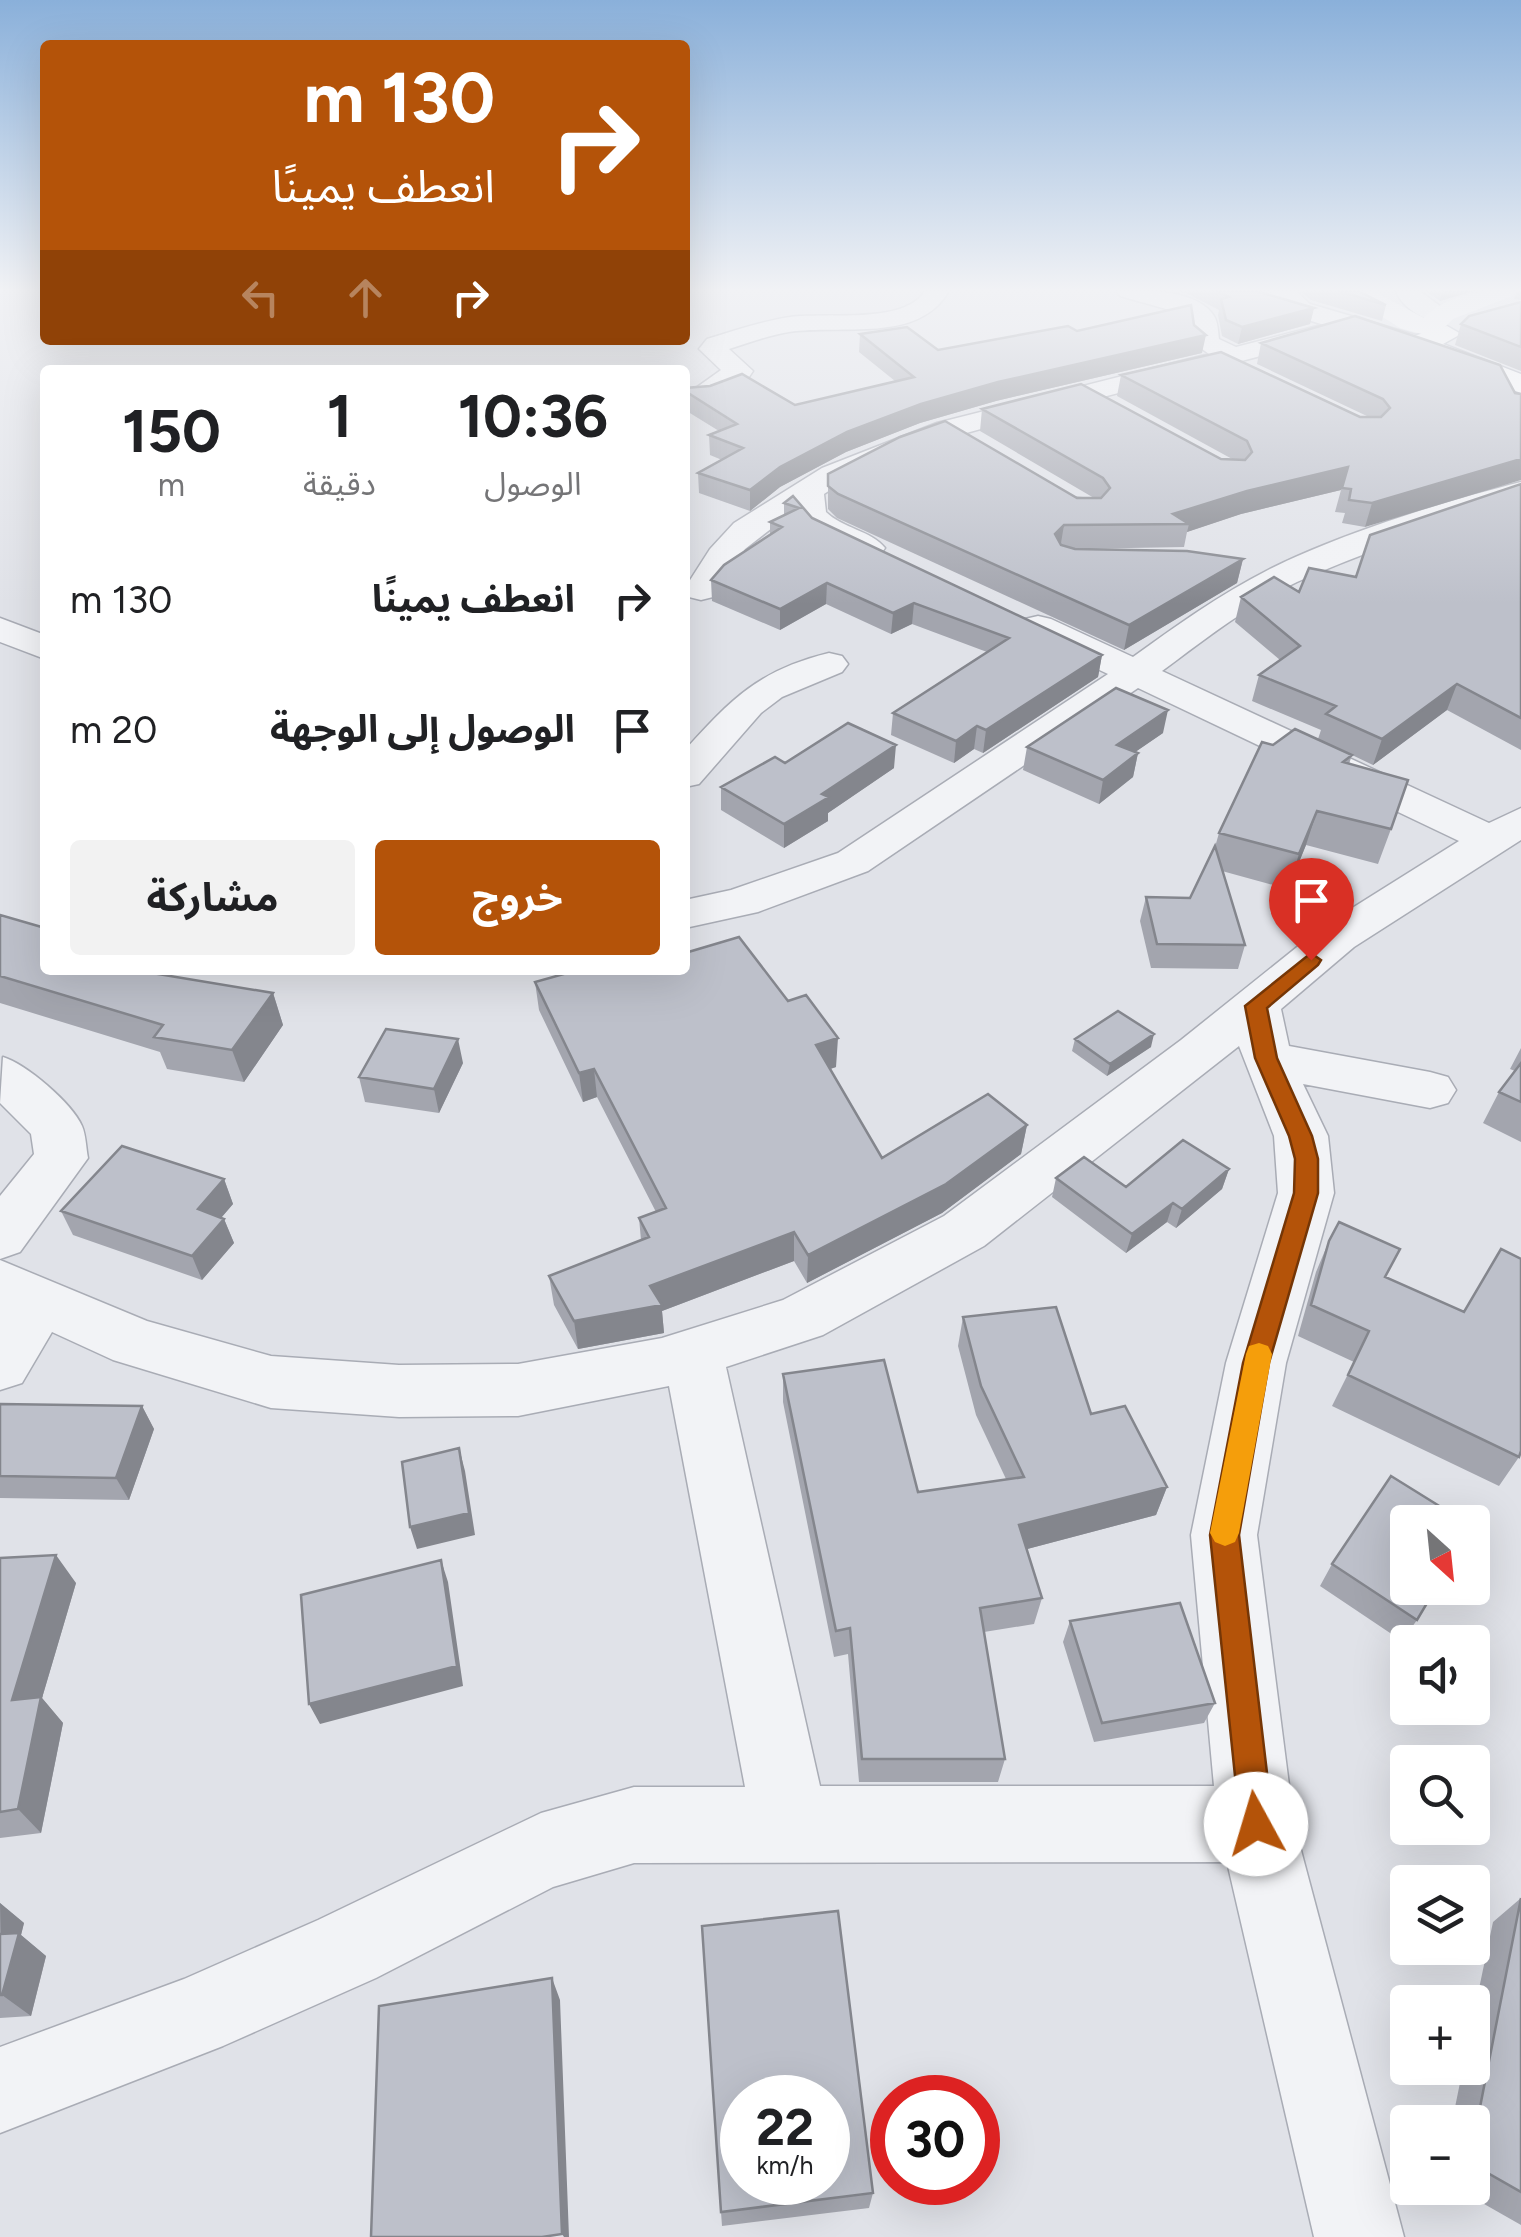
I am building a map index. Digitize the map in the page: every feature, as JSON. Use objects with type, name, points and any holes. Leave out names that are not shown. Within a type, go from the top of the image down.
[{"type":"street","points":[[701,590],[732,538],[762,512],[833,474],[947,429],[1073,395]]},
{"type":"street","points":[[1086,395],[1127,417]]},
{"type":"street","points":[[947,429],[978,446]]},
{"type":"street","points":[[809,490],[805,502],[808,515],[824,528],[894,560]]},
{"type":"street","points":[[690,913],[742,902],[853,862],[1134,674],[1214,615],[1282,576],[1377,538],[1521,492]]},
{"type":"street","points":[[1232,568],[1282,576]]},
{"type":"street","points":[[1014,615],[1134,674],[1505,830]]},
{"type":"street","points":[[1,629],[40,646]]},
{"type":"street","points":[[690,769],[747,704],[768,689],[828,664]]},
{"type":"street","points":[[0,1365],[20,1292],[134,1342],[271,1382],[398,1391],[518,1390],[693,1353],[802,1318],[964,1231],[1261,1032],[1338,937],[1505,830]]},
{"type":"street","points":[[1261,1032],[1368,1081],[1430,1090]]},
{"type":"street","points":[[1261,1032],[1300,1136],[1306,1159],[1306,1193],[1256,1363],[1224,1535],[1256,1824],[1359,2237]]},
{"type":"street","points":[[0,1238],[61,1158],[56,1127],[3,1075]]},
{"type":"street","points":[[693,1353],[790,1824]]},
{"type":"street","points":[[0,2090],[194,2017],[279,1980],[540,1852],[634,1825],[1256,1824]]},
{"type":"building","points":[[692,395],[779,395],[795,405],[836,395],[951,395],[847,432],[780,467],[750,490],[698,473],[743,448],[709,435],[737,424]]},
{"type":"building","points":[[1036,395],[1102,395],[1221,459],[1245,460],[1252,452],[1247,441],[1160,395],[1314,395],[1360,417],[1381,417],[1390,408],[1375,395],[1521,395],[1521,459],[1372,503],[1349,500],[1351,489],[1342,488],[1348,467],[1247,491],[1173,514],[1189,524],[1064,525],[1055,534],[1061,545],[1075,549],[1187,551],[1243,559],[1129,625],[838,494],[828,486],[828,474],[900,437],[945,421],[1077,498],[1101,498],[1110,488],[1103,478],[982,409]]},
{"type":"building","points":[[1521,484],[1521,718],[1457,684],[1382,739],[1326,714],[1336,706],[1259,675],[1300,646],[1241,597],[1274,577],[1299,592],[1309,568],[1356,577],[1370,535]]},
{"type":"building","points":[[793,496],[812,518],[1102,655],[986,730],[977,726],[956,741],[893,713],[1009,638],[914,603],[893,613],[827,583],[780,609],[711,580],[724,565],[782,527],[770,522],[799,508],[784,503]]},
{"type":"building","points":[[1116,688],[1168,710],[1117,745],[1138,753],[1103,780],[1027,747]]},
{"type":"building","points":[[848,723],[896,745],[822,794],[829,797],[784,824],[721,787],[775,757],[785,763]]},
{"type":"building","points":[[1295,729],[1352,755],[1343,762],[1408,780],[1391,829],[1317,811],[1299,854],[1219,833],[1262,742],[1273,745]]},
{"type":"building","points":[[1215,846],[1245,945],[1157,944],[1146,897],[1190,898]]},
{"type":"building","points":[[0,915],[40,927],[40,975],[164,975],[273,993],[232,1050],[154,1037],[163,1025],[0,976]]},
{"type":"building","points":[[739,937],[788,1001],[806,995],[838,1038],[816,1045],[882,1158],[988,1094],[1027,1125],[946,1184],[808,1255],[794,1232],[650,1286],[662,1305],[574,1321],[549,1276],[649,1237],[639,1218],[666,1208],[594,1069],[579,1073],[535,982],[560,975],[690,975],[690,952]]},
{"type":"building","points":[[1118,1011],[1154,1034],[1110,1064],[1075,1039]]},
{"type":"building","points":[[386,1029],[458,1039],[434,1089],[359,1077]]},
{"type":"building","points":[[1521,1063],[1521,1102],[1499,1092]]},
{"type":"building","points":[[1183,1140],[1229,1169],[1182,1209],[1173,1203],[1132,1234],[1056,1178],[1084,1157],[1126,1187]]},
{"type":"building","points":[[122,1146],[224,1179],[198,1209],[224,1219],[192,1256],[61,1211]]},
{"type":"building","points":[[1339,1222],[1400,1249],[1385,1277],[1464,1312],[1501,1249],[1521,1259],[1519,1457],[1348,1375],[1369,1331],[1311,1305],[1329,1241]]},
{"type":"building","points":[[1056,1307],[1091,1414],[1125,1406],[1167,1487],[1019,1525],[1042,1598],[980,1608],[1005,1759],[862,1759],[850,1628],[836,1631],[783,1374],[884,1360],[918,1492],[1024,1477],[981,1386],[963,1317]]},
{"type":"building","points":[[0,1404],[142,1406],[116,1478],[0,1476]]},
{"type":"building","points":[[459,1448],[469,1513],[410,1527],[402,1462]]},
{"type":"building","points":[[1391,1476],[1438,1505],[1390,1505],[1390,1602],[1332,1564]]},
{"type":"building","points":[[56,1555],[12,1700],[41,1697],[18,1809],[0,1812],[0,1558]]},
{"type":"building","points":[[441,1560],[457,1666],[309,1704],[301,1595]]},
{"type":"building","points":[[1180,1603],[1215,1703],[1102,1723],[1070,1621]]},
{"type":"building","points":[[1394,1605],[1426,1605],[1417,1620]]},
{"type":"building","points":[[1521,1898],[1521,2192],[1490,2174],[1490,2105],[1480,2105],[1484,2085],[1490,2085],[1490,2056]]},
{"type":"building","points":[[838,1911],[870,2193],[850,2196],[850,2075],[720,2075],[720,2197],[702,1926]]},
{"type":"building","points":[[19,1933],[2,1995],[0,1995],[0,1934]]},
{"type":"building","points":[[552,1978],[562,2234],[371,2237],[379,2006]]},
{"type":"building","points":[[721,2205],[777,2205],[721,2212]]},
{"type":"slow traffic","points":[[1225,1533],[1259,1354]]},
{"type":"route","points":[[1256,1824],[1224,1535],[1256,1363],[1306,1193],[1306,1159],[1300,1136],[1266,1058],[1256,1006],[1311,960]]}]
